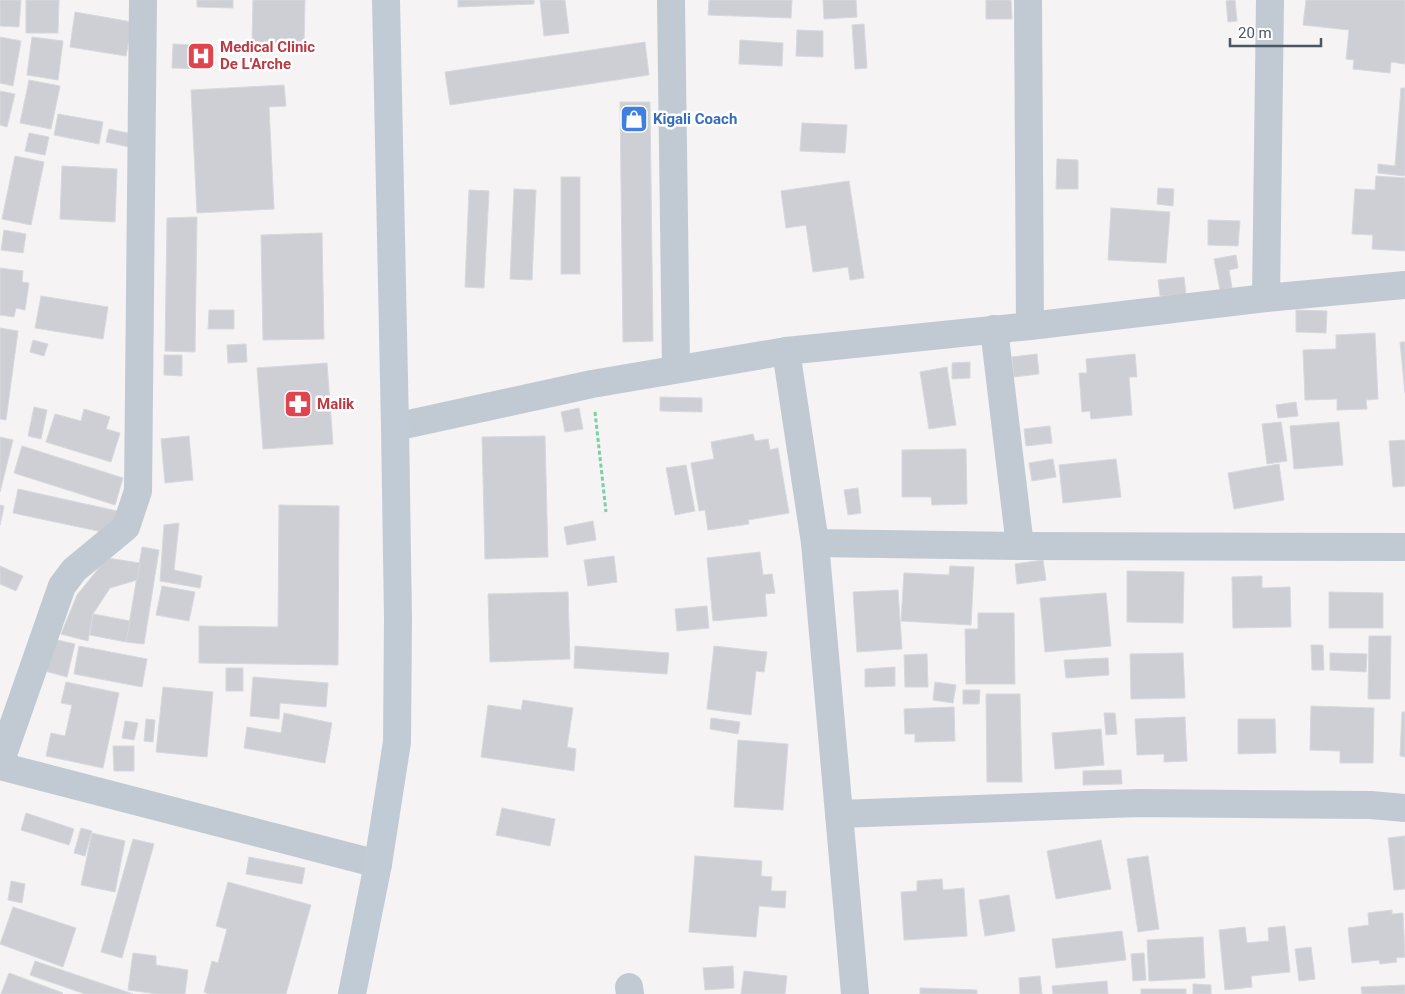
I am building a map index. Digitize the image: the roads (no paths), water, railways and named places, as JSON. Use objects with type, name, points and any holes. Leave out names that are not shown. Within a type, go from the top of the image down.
[{"type":"street","points":[[143,0],[138,491],[126,527],[74,570],[62,586],[0,765],[378,864]]},
{"type":"street","points":[[352,994],[378,864],[397,742],[398,618],[386,0]]},
{"type":"street","points":[[671,0],[676,370]]},
{"type":"street","points":[[1028,0],[1030,326]]},
{"type":"street","points":[[1266,298],[1270,0]]},
{"type":"street","points":[[395,427],[592,384],[786,351],[1030,326],[1266,298],[1405,285]]},
{"type":"street","points":[[994,329],[1020,546]]},
{"type":"street","points":[[786,351],[815,543],[855,994]]},
{"type":"street","points":[[815,543],[1020,546],[1405,547]]},
{"type":"street","points":[[839,814],[1138,803],[1371,805],[1405,808]]},
{"type":"place","name":"Medical Clinic De L'Arche","points":[[201,56]]},
{"type":"place","name":"Kigali Coach","points":[[634,119]]},
{"type":"place","name":"Malik","points":[[298,404]]}]
